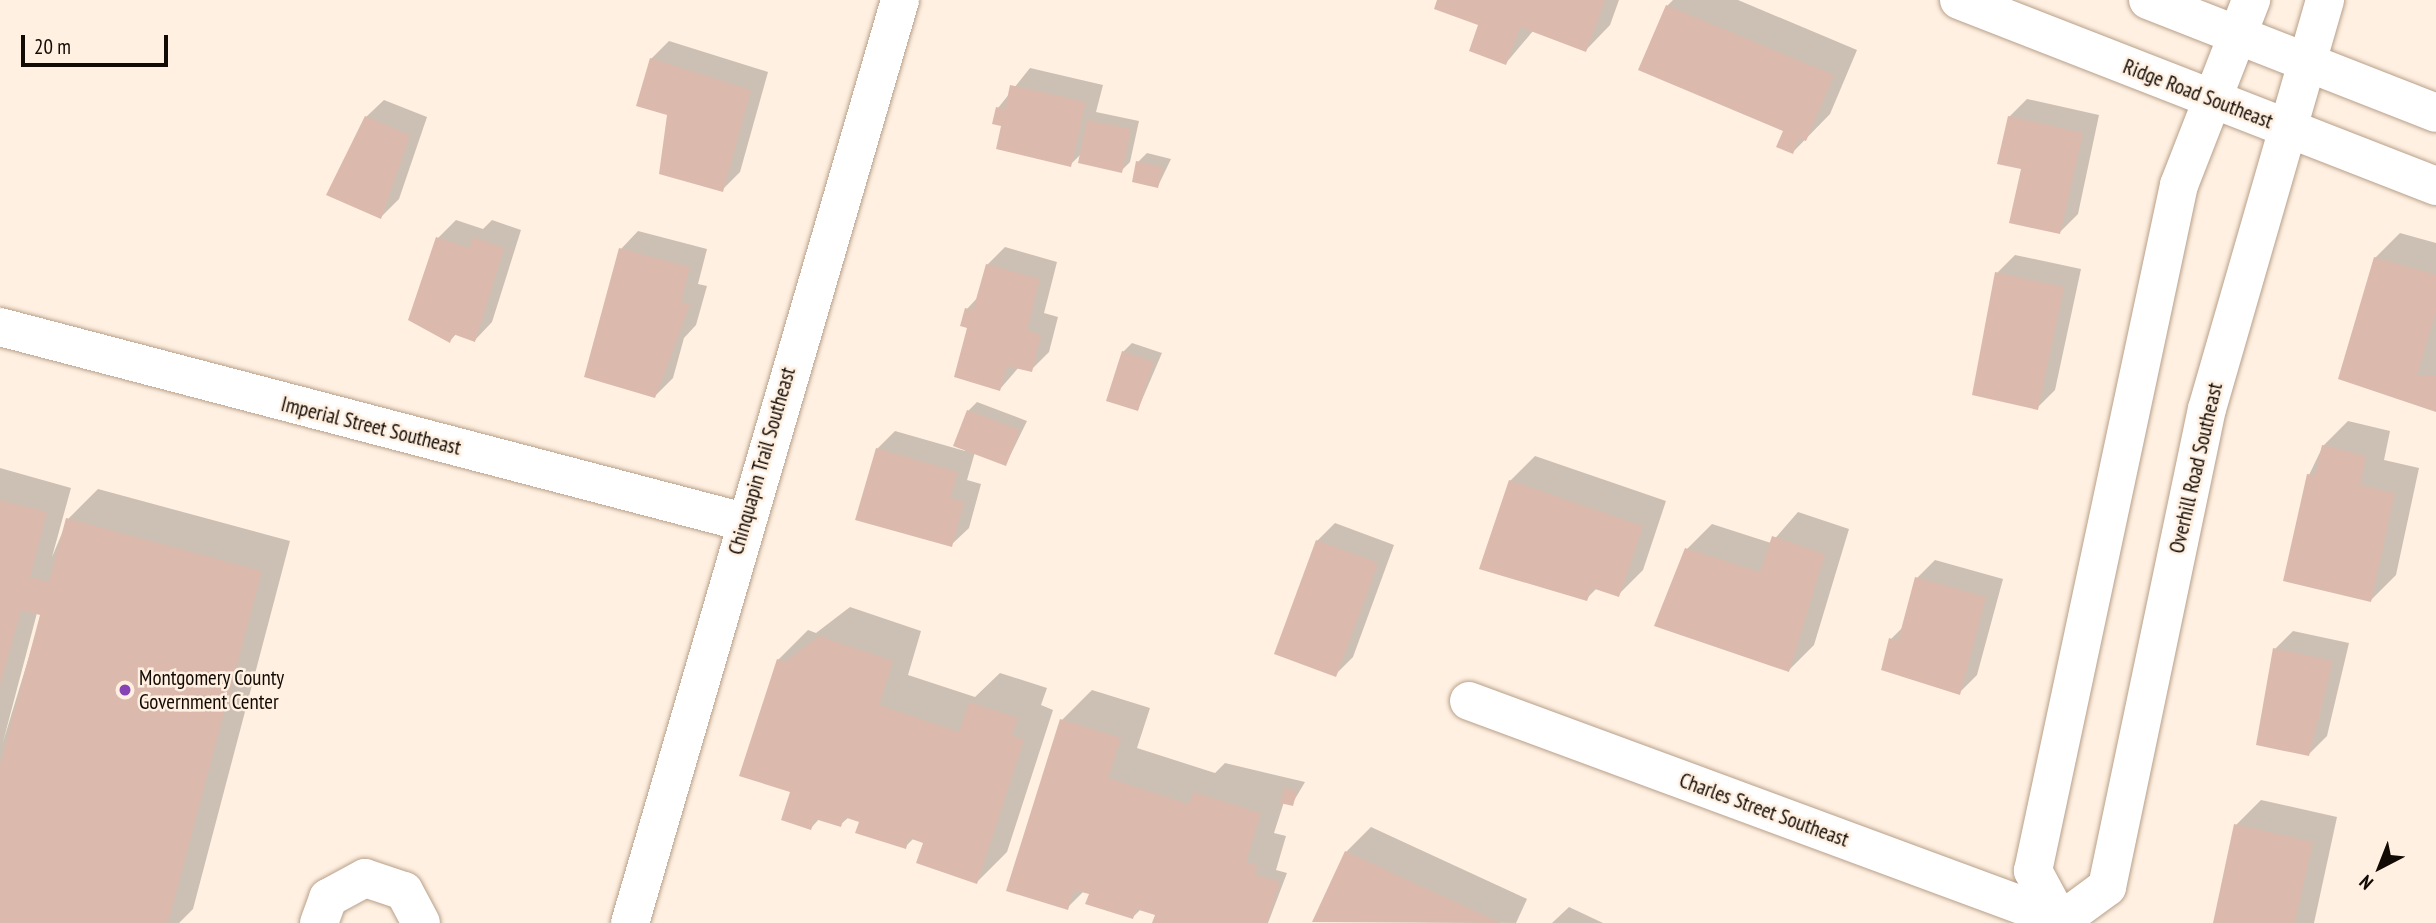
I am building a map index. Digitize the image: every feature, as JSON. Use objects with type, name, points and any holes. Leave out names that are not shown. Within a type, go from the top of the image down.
[{"type":"street","name":"Chinquapin Trail Southeast","points":[[630,923],[744,522],[900,0]]},
{"type":"street","name":"Ridge Road Southeast","points":[[1959,0],[2436,186]]},
{"type":"street","points":[[2148,0],[2436,113]]},
{"type":"street","points":[[2059,921],[2033,871],[2179,185],[2215,102],[2250,0]]},
{"type":"street","name":"Overhill Road Southeast","points":[[2059,921],[2107,887],[2207,409],[2284,127],[2325,0]]},
{"type":"street","name":"Imperial Street Southeast","points":[[0,327],[744,522]]},
{"type":"street","name":"Charles Street Southeast","points":[[1469,701],[2059,921]]},
{"type":"street","points":[[319,923],[328,898],[365,878],[404,891],[421,923]]},
{"type":"building","points":[[1437,0],[1605,0],[1586,52],[1520,27],[1506,65],[1469,51],[1478,25],[1434,9]]},
{"type":"building","points":[[1666,5],[1834,75],[1806,141],[1799,138],[1793,154],[1776,147],[1783,131],[1638,70]]},
{"type":"building","points":[[650,58],[751,90],[723,192],[659,174],[667,115],[636,106]]},
{"type":"building","points":[[1010,85],[1086,102],[1071,167],[996,149],[1001,126],[992,124],[996,107],[1005,109]]},
{"type":"building","points":[[365,116],[410,135],[381,219],[326,195]]},
{"type":"building","points":[[2008,116],[2083,133],[2060,234],[2009,223],[2021,169],[1997,164]]},
{"type":"building","points":[[1087,120],[1131,129],[1122,173],[1078,163]]},
{"type":"building","points":[[1136,161],[1163,167],[1158,188],[1132,182]]},
{"type":"building","points":[[436,237],[469,248],[473,237],[504,248],[475,342],[453,334],[450,343],[408,320]]},
{"type":"building","points":[[619,248],[690,267],[681,302],[690,304],[655,398],[584,377]]},
{"type":"building","points":[[2374,257],[2436,275],[2436,312],[2417,375],[2436,375],[2436,412],[2338,379]]},
{"type":"building","points":[[986,264],[1040,279],[1027,330],[1041,335],[1032,372],[1007,366],[1000,391],[954,377],[967,328],[960,326],[965,308],[973,310]]},
{"type":"building","points":[[1995,272],[2064,287],[2038,410],[1972,395]]},
{"type":"building","points":[[1122,351],[1154,362],[1138,411],[1106,401]]},
{"type":"building","points":[[967,410],[1020,430],[1006,466],[953,446]]},
{"type":"building","points":[[2322,445],[2366,456],[2360,485],[2395,493],[2371,602],[2283,581],[2307,474],[2315,475]]},
{"type":"building","points":[[876,448],[958,472],[950,498],[964,502],[952,547],[855,520]]},
{"type":"building","points":[[1509,480],[1643,526],[1619,597],[1592,588],[1587,601],[1479,569]]},
{"type":"building","name":"Montgomery County Government Center","points":[[0,500],[47,512],[30,577],[49,582],[66,518],[262,571],[168,923],[0,923],[0,765],[40,615],[21,610],[0,686]]},
{"type":"building","points":[[1772,536],[1825,554],[1789,672],[1654,626],[1685,548],[1760,572]]},
{"type":"building","points":[[1316,540],[1378,563],[1336,677],[1274,654]]},
{"type":"building","points":[[1915,577],[1986,597],[1960,695],[1881,670],[1889,638],[1898,641]]},
{"type":"building","points":[[819,636],[893,661],[879,705],[959,732],[969,702],[1018,718],[1012,735],[1024,740],[977,884],[916,863],[923,843],[909,838],[906,849],[855,833],[859,822],[844,817],[841,827],[815,819],[811,830],[781,820],[790,792],[739,776],[777,659],[785,662]]},
{"type":"building","points":[[2273,648],[2333,661],[2309,756],[2256,745]]},
{"type":"building","points":[[1060,719],[1121,738],[1108,778],[1189,804],[1193,792],[1261,813],[1246,862],[1258,866],[1255,874],[1280,882],[1267,923],[1152,923],[1155,915],[1136,909],[1133,919],[1085,904],[1089,894],[1074,890],[1068,910],[1006,891]]},
{"type":"building","points":[[1284,788],[1297,791],[1293,806],[1280,803]]},
{"type":"building","points":[[2234,824],[2313,842],[2295,923],[2213,923]]},
{"type":"building","points":[[1345,851],[1501,923],[1312,922]]},
{"type":"place","name":"Montgomery County Government Center","points":[[125,690]]}]
